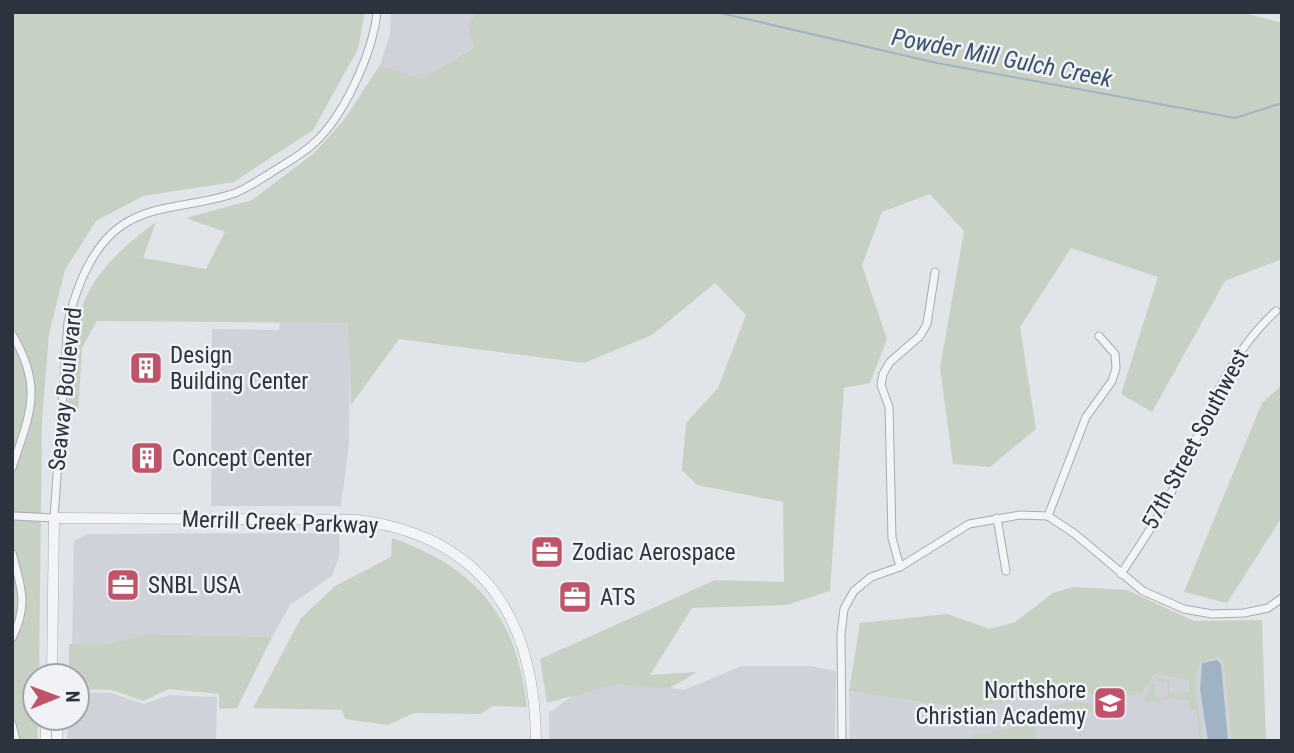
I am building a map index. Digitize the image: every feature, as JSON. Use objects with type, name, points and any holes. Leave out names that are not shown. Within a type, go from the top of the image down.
[{"type":"street","name":"Seaway Boulevard","points":[[52,662],[54,518],[68,322],[75,295],[100,248],[122,225],[158,209],[235,193],[313,144],[333,118],[361,68],[370,47],[377,12]]},
{"type":"street","points":[[900,567],[892,538],[889,407],[881,385],[890,362],[920,336],[928,324],[935,272]]},
{"type":"street","name":"57th Street Southwest","points":[[1121,574],[1171,495],[1195,444],[1214,394],[1230,366],[1252,333],[1276,311]]},
{"type":"street","points":[[12,334],[31,374],[32,394],[27,422],[12,468]]},
{"type":"street","points":[[1048,516],[1086,417],[1112,381],[1116,368],[1115,354],[1099,336]]},
{"type":"street","points":[[13,515],[54,518]]},
{"type":"street","points":[[842,741],[841,634],[844,609],[853,591],[871,577],[900,567],[969,524],[997,519],[1048,516],[1075,534],[1143,592],[1184,609],[1212,614],[1244,613],[1268,608],[1282,598]]},
{"type":"street","name":"Merrill Creek Parkway","points":[[54,518],[357,520],[387,524],[424,537],[468,564],[500,598],[510,615],[523,645],[534,689],[536,741]]},
{"type":"street","points":[[997,519],[1006,571]]},
{"type":"street","points":[[12,553],[24,603],[22,619],[12,638]]},
{"type":"street","points":[[12,724],[16,741]]},
{"type":"shaded area","points":[[391,12],[478,12],[467,24],[474,46],[422,80],[380,65],[390,34]]},
{"type":"shaded area","points":[[280,322],[350,322],[349,444],[341,506],[211,506],[212,329],[279,330]]},
{"type":"shaded area","points":[[339,533],[340,554],[332,576],[290,605],[272,637],[147,634],[108,644],[72,644],[74,541],[88,534]]},
{"type":"shaded area","name":"Northshore Christian Academy","points":[[1219,657],[1223,661],[1232,741],[850,741],[849,691],[965,709],[1068,690],[1113,698],[1142,694],[1155,674],[1189,681],[1196,675],[1201,662]]},
{"type":"shaded area","points":[[741,666],[811,666],[836,671],[835,741],[549,741],[549,713],[597,677],[684,690]]},
{"type":"shaded area","points":[[91,692],[111,693],[144,704],[170,695],[217,697],[216,741],[67,741],[67,732],[91,732]]},
{"type":"green space","points":[[12,12],[363,12],[358,49],[313,130],[234,182],[143,196],[96,221],[65,270],[49,334],[42,419],[39,662],[21,662],[21,732],[38,732],[38,741],[12,741]]},
{"type":"green space","points":[[478,12],[1241,12],[1282,23],[1282,259],[1225,281],[1152,412],[1121,394],[1158,277],[1071,248],[1020,327],[1036,429],[990,467],[953,464],[940,368],[964,231],[930,194],[882,212],[862,265],[887,339],[870,383],[844,388],[830,591],[786,605],[692,608],[650,675],[697,672],[668,689],[616,684],[547,703],[540,659],[715,580],[784,582],[783,502],[697,485],[682,470],[686,423],[718,388],[746,315],[715,283],[652,335],[584,363],[399,339],[351,405],[348,323],[97,321],[82,348],[78,413],[67,413],[73,351],[83,305],[107,265],[128,244],[156,222],[143,258],[206,269],[225,232],[186,218],[252,200],[314,153],[344,120],[380,65],[422,79],[474,47],[467,24]]},
{"type":"green space","points":[[1282,385],[1282,517],[1227,603],[1184,592],[1262,403]]},
{"type":"green space","points":[[392,538],[448,564],[488,600],[514,647],[527,707],[493,706],[481,714],[414,713],[388,725],[345,719],[342,710],[253,708],[301,618],[335,586],[391,557]]},
{"type":"green space","points":[[1073,587],[1127,590],[1194,621],[1262,620],[1266,741],[1232,741],[1223,661],[1219,657],[1201,662],[1196,675],[1203,741],[1200,741],[1196,711],[1191,710],[1188,700],[1162,699],[1168,697],[1167,681],[1155,681],[1161,678],[1169,681],[1170,693],[1189,692],[1189,681],[1155,674],[1142,694],[1113,698],[1068,690],[965,709],[849,691],[860,623],[947,614],[990,629],[1015,622],[1053,593]]},
{"type":"green space","points":[[147,634],[272,637],[237,708],[219,709],[219,694],[169,689],[143,701],[112,690],[91,689],[91,662],[69,662],[69,644],[108,644]]},
{"type":"green space","points":[[1153,683],[1155,697],[1160,698],[1159,703],[1143,701]]},
{"type":"green space","points":[[1069,702],[1089,703],[1095,712],[1041,713],[1043,709]]},
{"type":"green space","points":[[1029,723],[1036,727],[1036,741],[973,741],[973,734],[989,733]]},
{"type":"water","points":[[1217,660],[1221,664],[1228,741],[1208,741],[1200,689],[1202,663]]},
{"type":"waterway","name":"Powder Mill Gulch Creek","points":[[716,12],[937,63],[1235,118],[1282,103]]},
{"type":"place","name":"Design Building Center","points":[[146,368]]},
{"type":"place","name":"Concept Center","points":[[147,458]]},
{"type":"place","name":"Zodiac Aerospace","points":[[547,552]]},
{"type":"place","name":"SNBL USA","points":[[123,585]]},
{"type":"place","name":"ATS","points":[[575,597]]},
{"type":"place","name":"Northshore Christian Academy","points":[[1110,703]]}]
